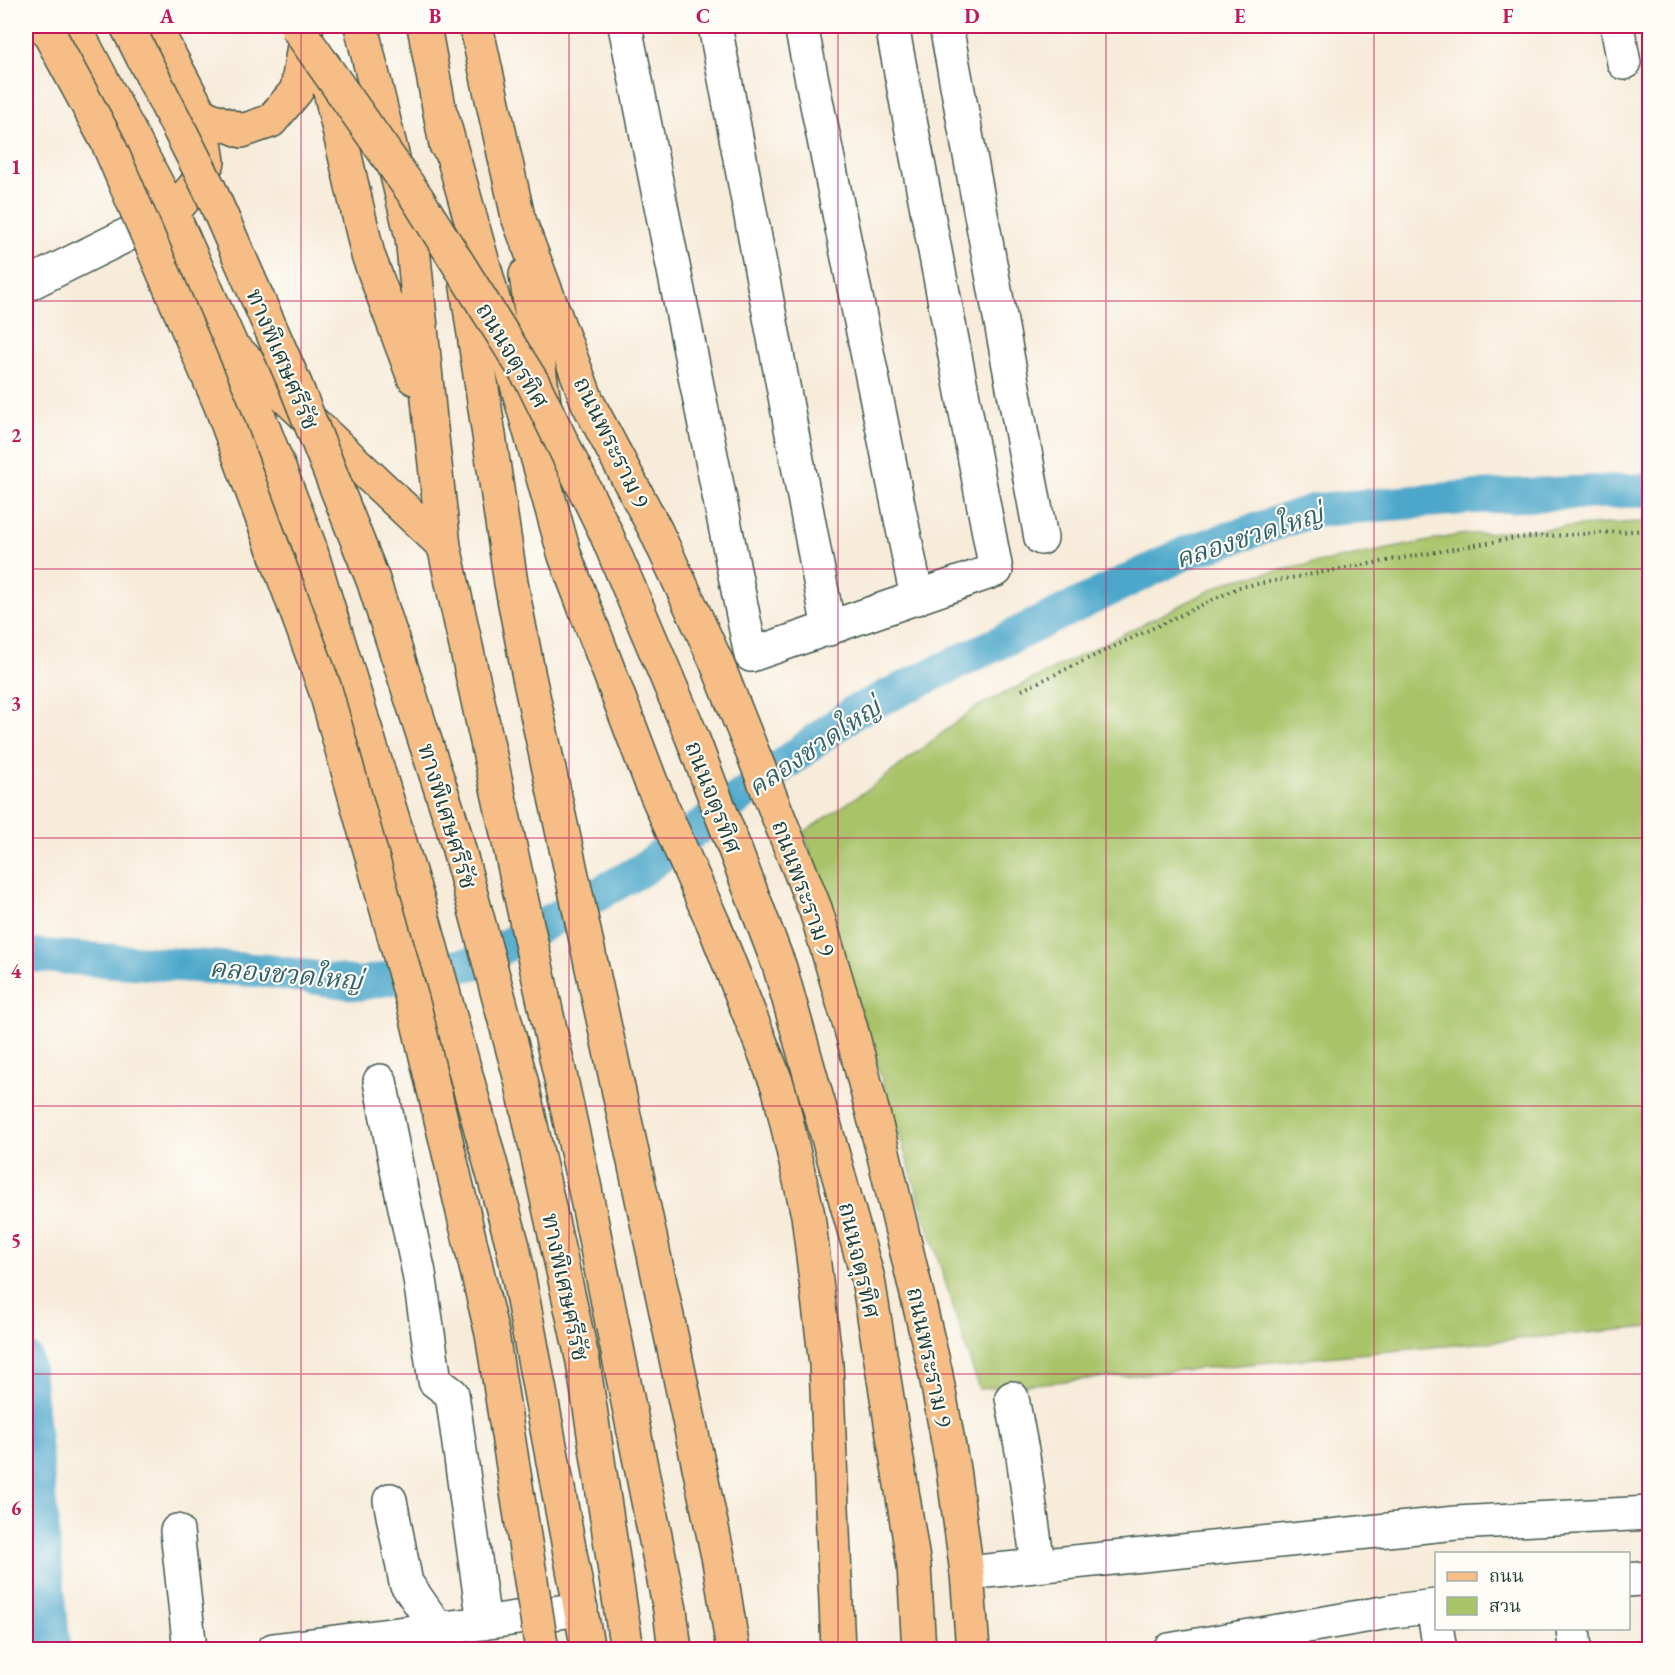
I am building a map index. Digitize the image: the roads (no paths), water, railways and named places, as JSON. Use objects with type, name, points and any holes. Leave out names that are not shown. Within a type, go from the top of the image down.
[{"type":"main road","points":[[45,26],[107,141],[221,406],[325,689],[416,1010],[492,1334],[542,1650]]},
{"type":"main road","points":[[74,26],[172,213],[231,345],[309,545],[421,911],[513,1246],[588,1650]]},
{"type":"main road","name":"ทางพิเศษศรีรัช","points":[[127,26],[210,190],[295,384],[373,580],[452,824],[521,1080],[584,1362],[627,1650]]},
{"type":"main road","points":[[154,26],[201,115],[208,162],[195,186],[172,213]]},
{"type":"main road","name":"ถนนจตุรทิศ","points":[[296,26],[417,198],[533,383],[605,531],[692,737],[780,968],[868,1279],[914,1566],[919,1650]]},
{"type":"main road","points":[[201,115],[242,131],[271,121],[297,90],[307,26]]},
{"type":"main road","points":[[315,26],[368,255],[430,419]]},
{"type":"main road","points":[[361,26],[412,237],[444,546],[584,1184],[670,1610],[675,1650]]},
{"type":"main road","points":[[424,26],[442,117],[511,583],[719,1561],[733,1650]]},
{"type":"main road","name":"ถนนพระราม 9","points":[[476,26],[518,217],[588,403],[656,531],[716,661],[816,911],[854,1041],[884,1156],[935,1370],[953,1469],[967,1573],[973,1650]]},
{"type":"main road","points":[[442,117],[565,556],[651,782],[714,925],[778,1089],[808,1215],[826,1364],[838,1650]]},
{"type":"main road","points":[[518,217],[565,556]]},
{"type":"main road","points":[[231,345],[444,546]]},
{"type":"street","points":[[625,26],[751,656],[996,570],[892,26]]},
{"type":"street","points":[[715,26],[829,629]]},
{"type":"street","points":[[801,26],[917,598]]},
{"type":"street","points":[[946,26],[1041,538]]},
{"type":"street","points":[[1617,26],[1624,63]]},
{"type":"street","points":[[26,285],[172,213]]},
{"type":"street","points":[[380,1081],[419,1273],[435,1381],[452,1394],[484,1623]]},
{"type":"street","points":[[1012,1398],[1023,1456],[1038,1565]]},
{"type":"street","points":[[390,1500],[406,1583],[438,1629]]},
{"type":"street","points":[[967,1573],[1456,1523],[1650,1513]]},
{"type":"street","points":[[177,1531],[190,1650]]},
{"type":"street","points":[[1630,1580],[1650,1578]]},
{"type":"street","points":[[1169,1650],[1435,1606]]},
{"type":"street","points":[[273,1650],[581,1609]]},
{"type":"street","points":[[1438,1630],[1440,1650]]},
{"type":"street","points":[[1573,1630],[1575,1650]]},
{"type":"waterway","name":"คลองชวดใหญ่","points":[[26,955],[268,971],[359,984],[475,963],[643,869],[854,712],[1188,552],[1316,510],[1475,497],[1650,490]]},
{"type":"waterway","points":[[26,1359],[54,1650]]}]
